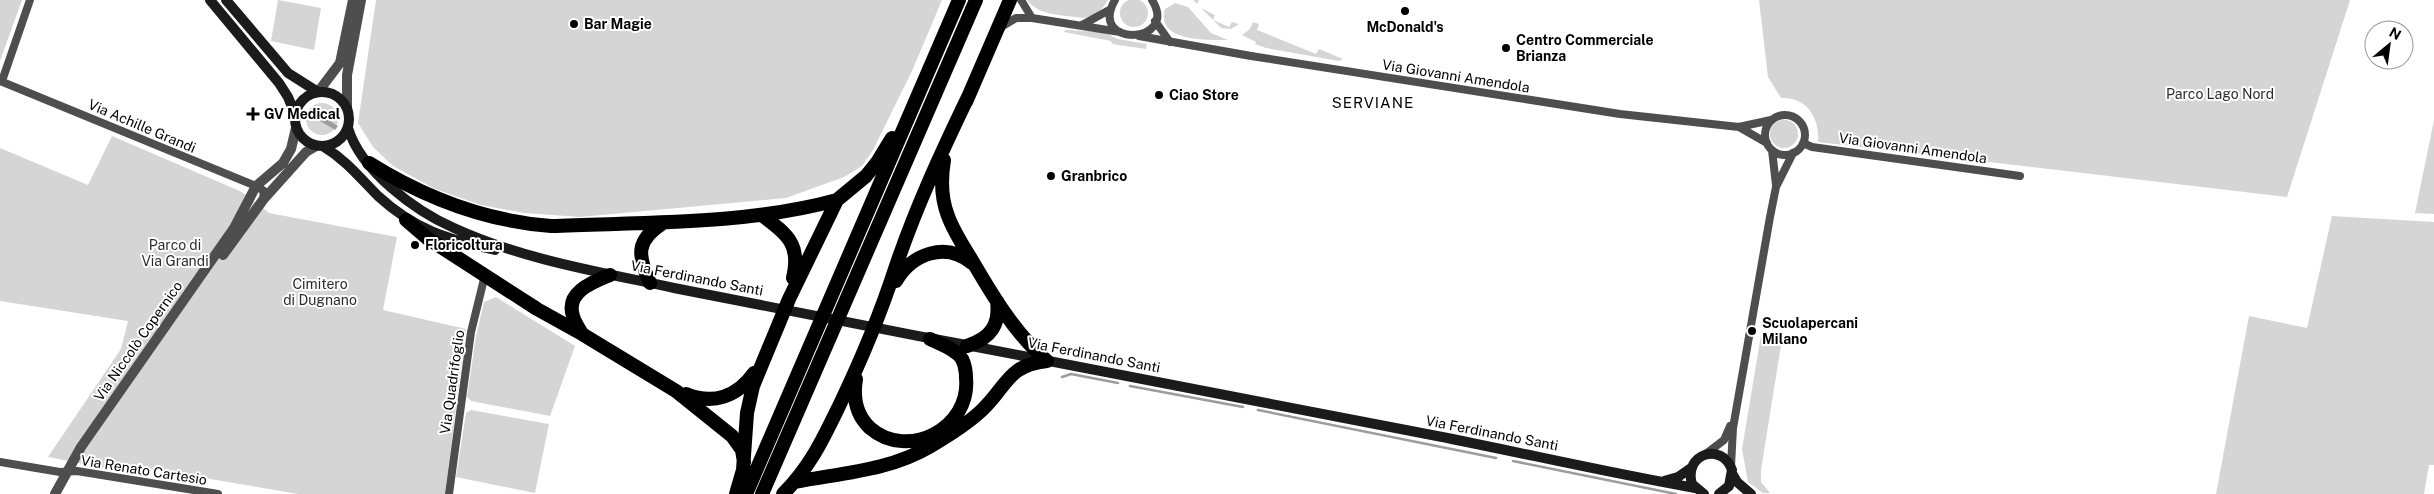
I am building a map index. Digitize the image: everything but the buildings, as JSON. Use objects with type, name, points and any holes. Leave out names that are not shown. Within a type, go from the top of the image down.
[{"type":"highway","points":[[746,494],[959,0]]},
{"type":"highway","points":[[762,494],[976,0]]},
{"type":"highway","points":[[783,494],[796,482],[813,459],[858,365],[888,295],[895,269],[930,181],[1010,0]]},
{"type":"highway","points":[[969,95],[945,158],[942,175],[943,196],[948,216],[976,267],[998,300],[1029,345],[1047,361]]},
{"type":"highway","points":[[369,163],[435,198],[502,221],[550,226],[763,216],[800,210],[837,200],[866,176],[878,162],[895,133],[905,126]]},
{"type":"highway","points":[[736,494],[744,462],[747,413],[753,386],[789,299],[837,200]]},
{"type":"highway","points":[[763,216],[781,229],[793,243],[797,262],[789,299]]},
{"type":"highway","points":[[406,220],[427,238],[537,309],[676,391],[732,436],[742,450],[744,462]]},
{"type":"highway","points":[[650,283],[640,255],[642,244],[648,232],[665,222]]},
{"type":"highway","points":[[888,295],[906,266],[924,255],[948,252],[966,258],[976,267]]},
{"type":"highway","points":[[582,334],[572,315],[574,299],[583,286],[610,275]]},
{"type":"highway","points":[[968,346],[985,339],[993,330],[998,317],[998,300]]},
{"type":"highway","points":[[858,365],[853,394],[857,410],[866,424],[877,434],[892,440],[906,442],[935,435],[957,415],[964,401],[967,386],[962,358],[947,347],[930,339]]},
{"type":"highway","points":[[676,391],[706,399],[730,395],[748,381],[763,358]]},
{"type":"highway","points":[[796,482],[868,470],[901,460],[922,451],[979,413],[1018,368],[1032,362],[1047,361]]},
{"type":"main road","points":[[210,0],[282,87],[293,105],[296,128],[304,140],[344,159],[378,195],[406,220],[449,239],[521,253]]},
{"type":"main road","points":[[226,0],[288,73],[318,92],[333,94],[347,107],[349,114],[348,128],[351,137],[369,163],[396,194],[426,214],[456,230],[521,253]]},
{"type":"main road","points":[[295,114],[302,101],[318,92]]},
{"type":"main road","points":[[320,146],[340,141],[348,128]]},
{"type":"main road","name":"Via Ferdinando Santi","points":[[521,253],[610,275],[882,330],[1663,481],[1699,492]]},
{"type":"main road","points":[[1663,481],[1678,477],[1691,468],[1698,458],[1707,454],[1724,457],[1737,482],[1751,494]]},
{"type":"main road","points":[[1691,468],[1690,478],[1699,492]]},
{"type":"main road","points":[[1724,494],[1729,486],[1732,470]]},
{"type":"street","points":[[1,81],[30,0]]},
{"type":"street","points":[[318,92],[340,63],[353,0]]},
{"type":"street","points":[[347,107],[347,75],[361,0]]},
{"type":"street","points":[[1021,0],[1032,18]]},
{"type":"street","points":[[1115,0],[1111,10],[1112,24],[1120,32]]},
{"type":"street","points":[[1152,0],[1155,8],[1155,21],[1170,42]]},
{"type":"street","points":[[1082,25],[1111,10]]},
{"type":"street","points":[[996,32],[1005,23],[1016,18],[1032,18],[1120,32]]},
{"type":"street","points":[[1139,36],[1147,32],[1155,21]]},
{"type":"street","name":"Via Giovanni Amendola","points":[[1120,32],[1127,36],[1139,36],[1595,111],[1739,127],[1771,120]]},
{"type":"street","name":"Via Achille Grandi","points":[[1,81],[256,186]]},
{"type":"street","points":[[1776,187],[1794,153],[1803,143],[1804,130],[1798,120],[1790,116],[1781,115],[1771,120],[1765,132],[1766,143],[1772,150],[1780,154],[1794,153]]},
{"type":"street","name":"Via Giovanni Amendola","points":[[1739,127],[1766,143]]},
{"type":"street","name":"Via Niccolò Copernico","points":[[55,494],[81,446],[234,228],[256,186],[284,163],[296,128]]},
{"type":"street","name":"Via Giovanni Amendola","points":[[1803,143],[1822,148],[2020,176]]},
{"type":"street","name":"Via Niccolò Copernico","points":[[49,494],[86,450],[263,200],[306,152],[320,146]]},
{"type":"street","points":[[1732,470],[1733,428],[1739,403],[1776,187],[1772,150]]},
{"type":"street","points":[[256,186],[264,191],[263,200]]},
{"type":"street","name":"Via Quadrifoglio","points":[[449,494],[472,332],[486,275]]},
{"type":"street","points":[[1707,454],[1724,440],[1739,403]]},
{"type":"street","name":"Via Renato Cartesio","points":[[0,462],[67,471],[77,470],[218,494]]},
{"type":"green space","points":[[1134,-1],[1144,3],[1148,13],[1144,23],[1134,27],[1124,23],[1120,13],[1124,3]]},
{"type":"green space","points":[[0,0],[22,0],[0,61]]},
{"type":"green space","points":[[278,0],[321,8],[314,50],[271,41]]},
{"type":"green space","points":[[376,0],[942,0],[912,71],[873,150],[862,166],[844,177],[786,198],[580,217],[524,213],[481,205],[435,189],[393,166],[373,147],[358,123]]},
{"type":"green space","points":[[1027,0],[1108,0],[1098,12],[1083,18],[1045,12]]},
{"type":"green space","name":"Parco Lago Nord","points":[[1759,0],[2350,0],[2287,197],[1818,142],[1817,125],[1810,111],[1798,101],[1781,98],[1768,77]]},
{"type":"green space","points":[[1175,3],[1188,7],[1211,33],[1228,40],[1196,39],[1175,33],[1168,28],[1164,20],[1165,9]]},
{"type":"green space","points":[[1201,8],[1215,15],[1213,20]]},
{"type":"green space","points":[[1213,20],[1229,27],[1232,22],[1239,24],[1231,29],[1221,28]]},
{"type":"green space","points":[[1253,22],[1259,24],[1257,30],[1316,54],[1319,49],[1343,59],[1339,61],[1266,48],[1255,44],[1256,42],[1242,35],[1250,29]]},
{"type":"green space","points":[[1065,30],[1103,32],[1118,39],[1147,44],[1146,49],[1112,44],[1111,41],[1064,32]]},
{"type":"green space","points":[[322,103],[334,107],[338,119],[334,131],[322,135],[310,131],[306,119],[310,107]]},
{"type":"green space","points":[[1784,120],[1794,124],[1798,134],[1794,144],[1784,148],[1774,144],[1770,134],[1774,124]]},
{"type":"green space","points":[[2434,120],[2434,214],[2415,213]]},
{"type":"green space","name":"Parco di Via Grandi","points":[[112,136],[242,192],[269,213],[397,237],[383,310],[466,329],[445,494],[298,494],[122,464],[121,471],[48,457],[121,349],[128,321],[0,301],[0,148],[88,185]]},
{"type":"green space","points":[[2332,216],[2434,222],[2434,465],[2429,465],[2424,494],[2216,494],[2249,316],[2307,328]]},
{"type":"green space","points":[[496,297],[575,346],[550,416],[471,401],[467,397],[476,336],[484,302]]},
{"type":"green space","points":[[1761,335],[1782,339],[1761,470],[1761,482],[1770,493],[1763,493],[1748,482],[1742,449]]},
{"type":"green space","points":[[471,410],[549,424],[535,493],[456,477],[466,413]]},
{"type":"shaded area","points":[[310,109],[338,126],[335,130],[307,113]]},
{"type":"waterway","points":[[1062,377],[1071,374],[1118,383]]},
{"type":"waterway","points":[[1130,386],[1243,407]]},
{"type":"waterway","points":[[1258,410],[1496,458]]},
{"type":"waterway","points":[[1513,461],[1676,494]]},
{"type":"place","name":"McDonald's","points":[[1405,11]]},
{"type":"place","name":"Bar Magie","points":[[574,24]]},
{"type":"place","name":"Centro Commerciale Brianza","points":[[1506,48]]},
{"type":"place","name":"Ciao Store","points":[[1159,95]]},
{"type":"place","name":"GV Medical","points":[[253,114]]},
{"type":"place","name":"Granbrico","points":[[1051,176]]},
{"type":"place","name":"Floricoltura","points":[[415,245]]},
{"type":"place","name":"Scuolapercani Milano","points":[[1752,331]]},
{"type":"district","name":"SERVIANE","points":[[1373,103]]},
{"type":"park label","name":"Cimitero di Dugnano","points":[[320,292]]}]
